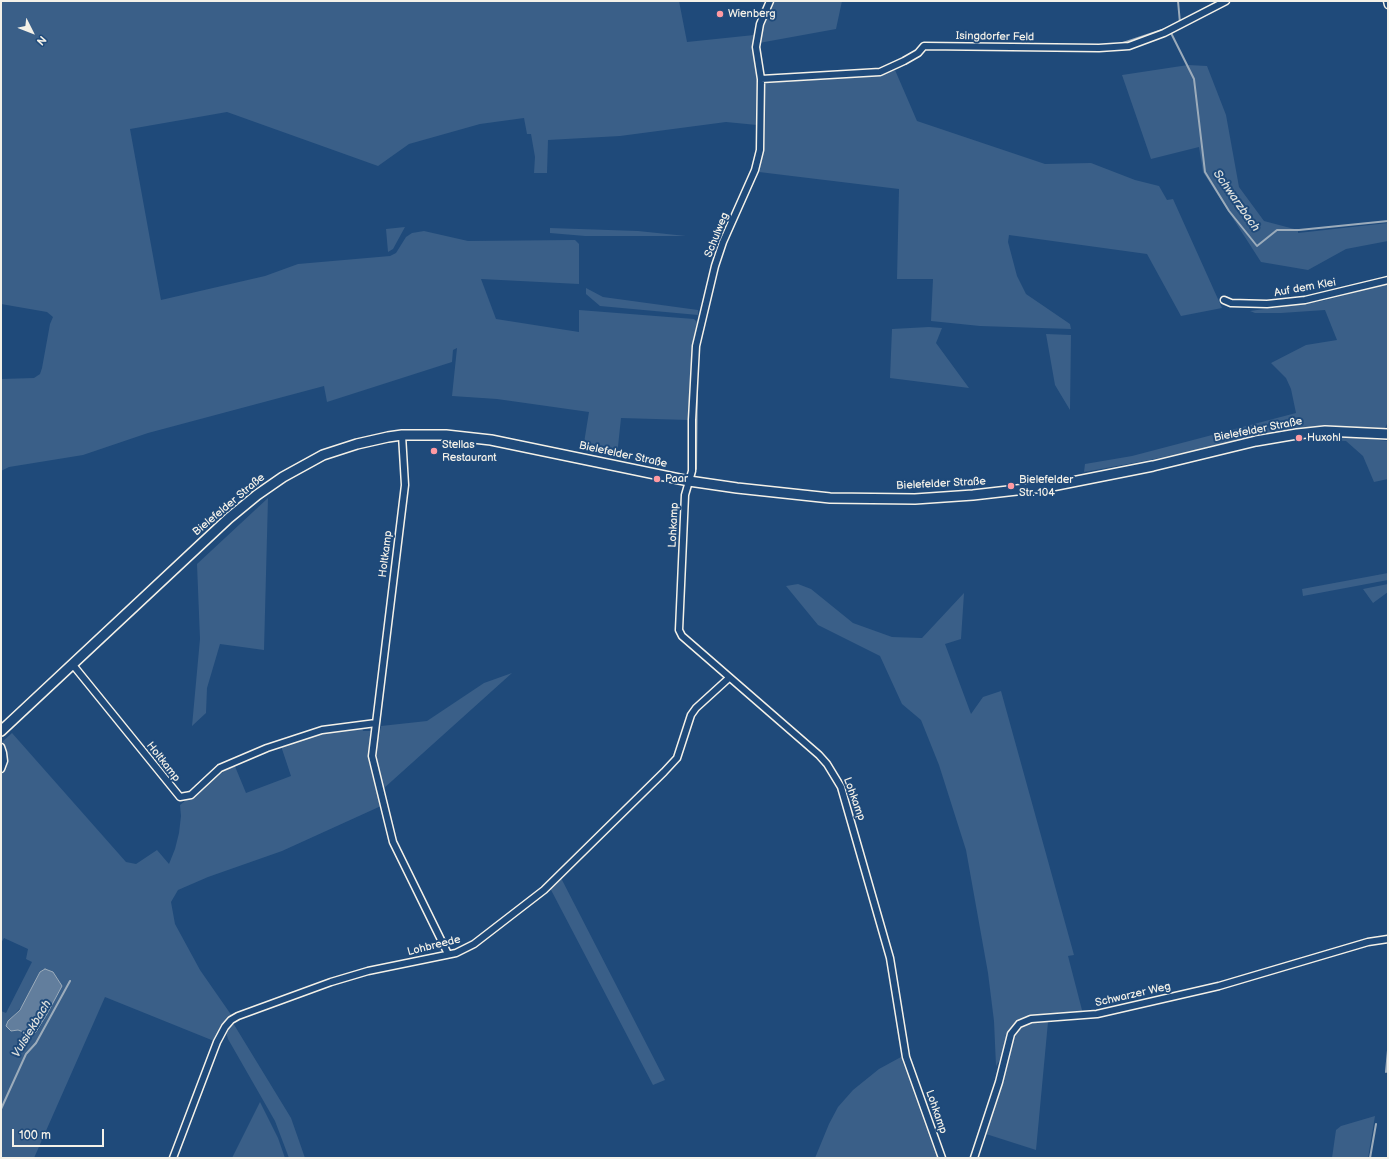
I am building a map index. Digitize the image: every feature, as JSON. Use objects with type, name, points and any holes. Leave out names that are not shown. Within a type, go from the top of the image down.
[{"type":"main road","name":"Bielefelder Straße","points":[[1,731],[73,665],[204,540],[257,495],[283,477],[323,455],[357,444],[402,435],[447,436],[491,440],[689,481],[737,488],[830,498],[915,499],[1012,492],[1086,480],[1256,441],[1297,434],[1325,431],[1388,434]]},
{"type":"street","name":"Schulweg","points":[[689,481],[692,471],[692,420],[696,346],[714,266],[755,170],[760,150],[761,79],[756,47],[760,24],[770,1]]},
{"type":"street","name":"Isingdorfer Feld","points":[[761,79],[880,72],[918,53],[924,46],[1099,48],[1129,46],[1164,33],[1226,1]]},
{"type":"street","points":[[1387,1],[1388,5]]},
{"type":"street","name":"Auf dem Klei","points":[[1224,300],[1232,303],[1267,304],[1304,300],[1388,280]]},
{"type":"street","name":"Holtkamp","points":[[402,435],[404,485],[372,756],[393,842],[448,954]]},
{"type":"street","name":"Lohkamp","points":[[689,481],[685,495],[679,630],[682,636],[729,678],[819,755],[827,764],[841,787],[890,958],[906,1057],[942,1158]]},
{"type":"street","name":"Holtkamp","points":[[73,665],[180,797],[190,795],[220,768],[267,748],[322,730],[376,723]]},
{"type":"street","name":"Lohbreede","points":[[173,1158],[217,1042],[225,1027],[231,1020],[331,982],[368,971],[448,954],[466,949],[474,944],[544,890],[676,758],[691,715],[696,708],[729,678]]},
{"type":"street","points":[[1,747],[4,753],[4,761],[1,769]]},
{"type":"street","name":"Schwarzer Weg","points":[[974,1158],[999,1082],[1011,1034],[1019,1024],[1031,1019],[1097,1014],[1219,986],[1368,942],[1388,939]]},
{"type":"shaded area","points":[[1,1],[679,1],[687,42],[754,35],[754,52],[759,95],[757,125],[726,122],[620,136],[548,140],[547,173],[534,173],[535,157],[531,134],[527,134],[524,118],[480,124],[409,144],[378,166],[227,112],[130,129],[161,300],[265,276],[298,264],[390,256],[396,253],[406,237],[412,233],[424,231],[468,241],[575,240],[579,244],[579,284],[481,279],[496,319],[579,332],[579,310],[694,319],[697,322],[692,346],[689,420],[621,418],[617,456],[583,449],[589,412],[497,399],[452,396],[457,348],[453,350],[452,362],[327,402],[324,386],[148,433],[83,455],[9,467],[1,471],[1,379],[34,378],[40,374],[50,324],[53,317],[47,312],[1,304]]},
{"type":"shaded area","points":[[773,1],[842,1],[836,29],[759,43],[762,24]]},
{"type":"shaded area","points":[[1188,65],[1207,66],[1226,115],[1239,187],[1264,221],[1298,230],[1298,233],[1388,223],[1388,241],[1346,249],[1308,270],[1261,262],[1203,172],[1199,147],[1151,159],[1122,75]]},
{"type":"shaded area","points":[[895,70],[917,121],[1045,164],[1091,163],[1135,180],[1159,186],[1167,200],[1173,199],[1222,308],[1181,316],[1147,254],[1009,235],[1008,242],[1017,276],[1026,294],[1070,324],[1071,329],[980,326],[931,321],[933,279],[897,279],[899,189],[759,172],[763,151],[765,81],[881,74]]},
{"type":"shaded area","points":[[405,227],[393,249],[388,252],[386,229]]},
{"type":"shaded area","points":[[550,228],[638,231],[686,236],[585,236],[550,233]]},
{"type":"shaded area","points":[[1388,284],[1388,422],[1385,428],[1325,426],[1295,428],[1150,460],[1084,472],[1085,464],[1132,456],[1296,413],[1291,389],[1286,378],[1271,363],[1306,345],[1337,340],[1325,310],[1281,313],[1255,313],[1250,311],[1322,301]]},
{"type":"shaded area","points":[[586,288],[603,297],[698,310],[698,315],[600,306],[586,294]]},
{"type":"shaded area","points":[[929,327],[942,328],[936,343],[969,388],[890,378],[892,329]]},
{"type":"shaded area","points":[[1046,334],[1071,335],[1070,410],[1055,385]]},
{"type":"shaded area","points":[[1344,436],[1388,441],[1388,479],[1374,482],[1363,456],[1346,441],[1324,440],[1323,438]]},
{"type":"shaded area","points":[[268,498],[264,650],[220,644],[207,688],[206,713],[192,726],[200,639],[197,564]]},
{"type":"shaded area","points":[[1388,573],[1388,580],[1303,596],[1302,589]]},
{"type":"shaded area","points":[[798,584],[811,589],[853,623],[892,637],[922,638],[964,593],[961,639],[945,644],[971,714],[983,697],[1001,691],[1074,955],[1068,956],[1083,1014],[1029,1016],[1016,1022],[1009,1032],[1001,1058],[996,1066],[994,1021],[988,973],[966,850],[939,765],[921,720],[902,704],[880,656],[818,625],[786,586]]},
{"type":"shaded area","points":[[1388,584],[1388,592],[1373,603],[1363,589]]},
{"type":"shaded area","points":[[512,673],[383,789],[375,756],[381,726],[427,721],[484,683]]},
{"type":"shaded area","points":[[362,727],[363,731],[372,731],[369,757],[381,806],[282,851],[208,877],[178,890],[171,902],[175,924],[200,970],[232,1016],[214,1041],[105,997],[34,1158],[1,1158],[1,1011],[6,1013],[32,962],[26,959],[28,949],[4,938],[1,943],[1,776],[6,761],[2,742],[12,733],[126,862],[136,864],[157,850],[169,864],[179,833],[181,816],[180,805],[222,770],[234,764],[246,793],[291,776],[281,746],[323,731]],"holes":[[[40,972],[61,988],[38,1031],[24,1033],[18,1030],[10,1030],[6,1026],[8,1021],[25,1003]]]},
{"type":"shaded area","points":[[561,878],[665,1080],[653,1085],[550,888]]},
{"type":"shaded area","points":[[1032,1021],[1048,1022],[1036,1150],[986,1134],[1004,1079],[1014,1035],[1021,1027]]},
{"type":"shaded area","points":[[233,1023],[291,1118],[305,1158],[289,1158],[275,1121],[228,1039],[226,1032]]},
{"type":"shaded area","points":[[901,1057],[937,1158],[815,1158],[829,1124],[838,1107],[853,1090],[879,1069]]},
{"type":"shaded area","points":[[260,1102],[278,1138],[285,1158],[232,1158]]},
{"type":"shaded area","points":[[1375,1116],[1368,1158],[1332,1158],[1336,1130],[1341,1126]]},
{"type":"water","points":[[45,969],[53,972],[62,986],[47,1014],[36,1032],[31,1035],[18,1030],[11,1031],[6,1026],[8,1021],[20,1010],[40,972]]},
{"type":"waterway","name":"Schwarzbach","points":[[1178,1],[1180,23]]},
{"type":"waterway","points":[[1123,43],[1168,28]]},
{"type":"waterway","name":"Schwarzbach","points":[[1171,33],[1194,79],[1205,172],[1229,211],[1257,246],[1277,230],[1299,230],[1388,221]]},
{"type":"waterway","points":[[696,469],[697,379]]},
{"type":"waterway","points":[[376,749],[388,648]]},
{"type":"waterway","points":[[1388,870],[1388,878]]},
{"type":"waterway","name":"Vulsiekbach","points":[[1,1109],[26,1054],[36,1043],[70,981]]},
{"type":"waterway","points":[[1386,1072],[1388,1050]]},
{"type":"waterway","points":[[1370,1158],[1376,1124]]},
{"type":"place","name":"Wienberg","points":[[720,14]]},
{"type":"place","name":"Huxohl","points":[[1299,438]]},
{"type":"place","name":"Stellas Restaurant","points":[[434,451]]},
{"type":"place","name":"Paar","points":[[657,479]]},
{"type":"place","name":"Bielefelder Str. 104","points":[[1011,486]]}]
